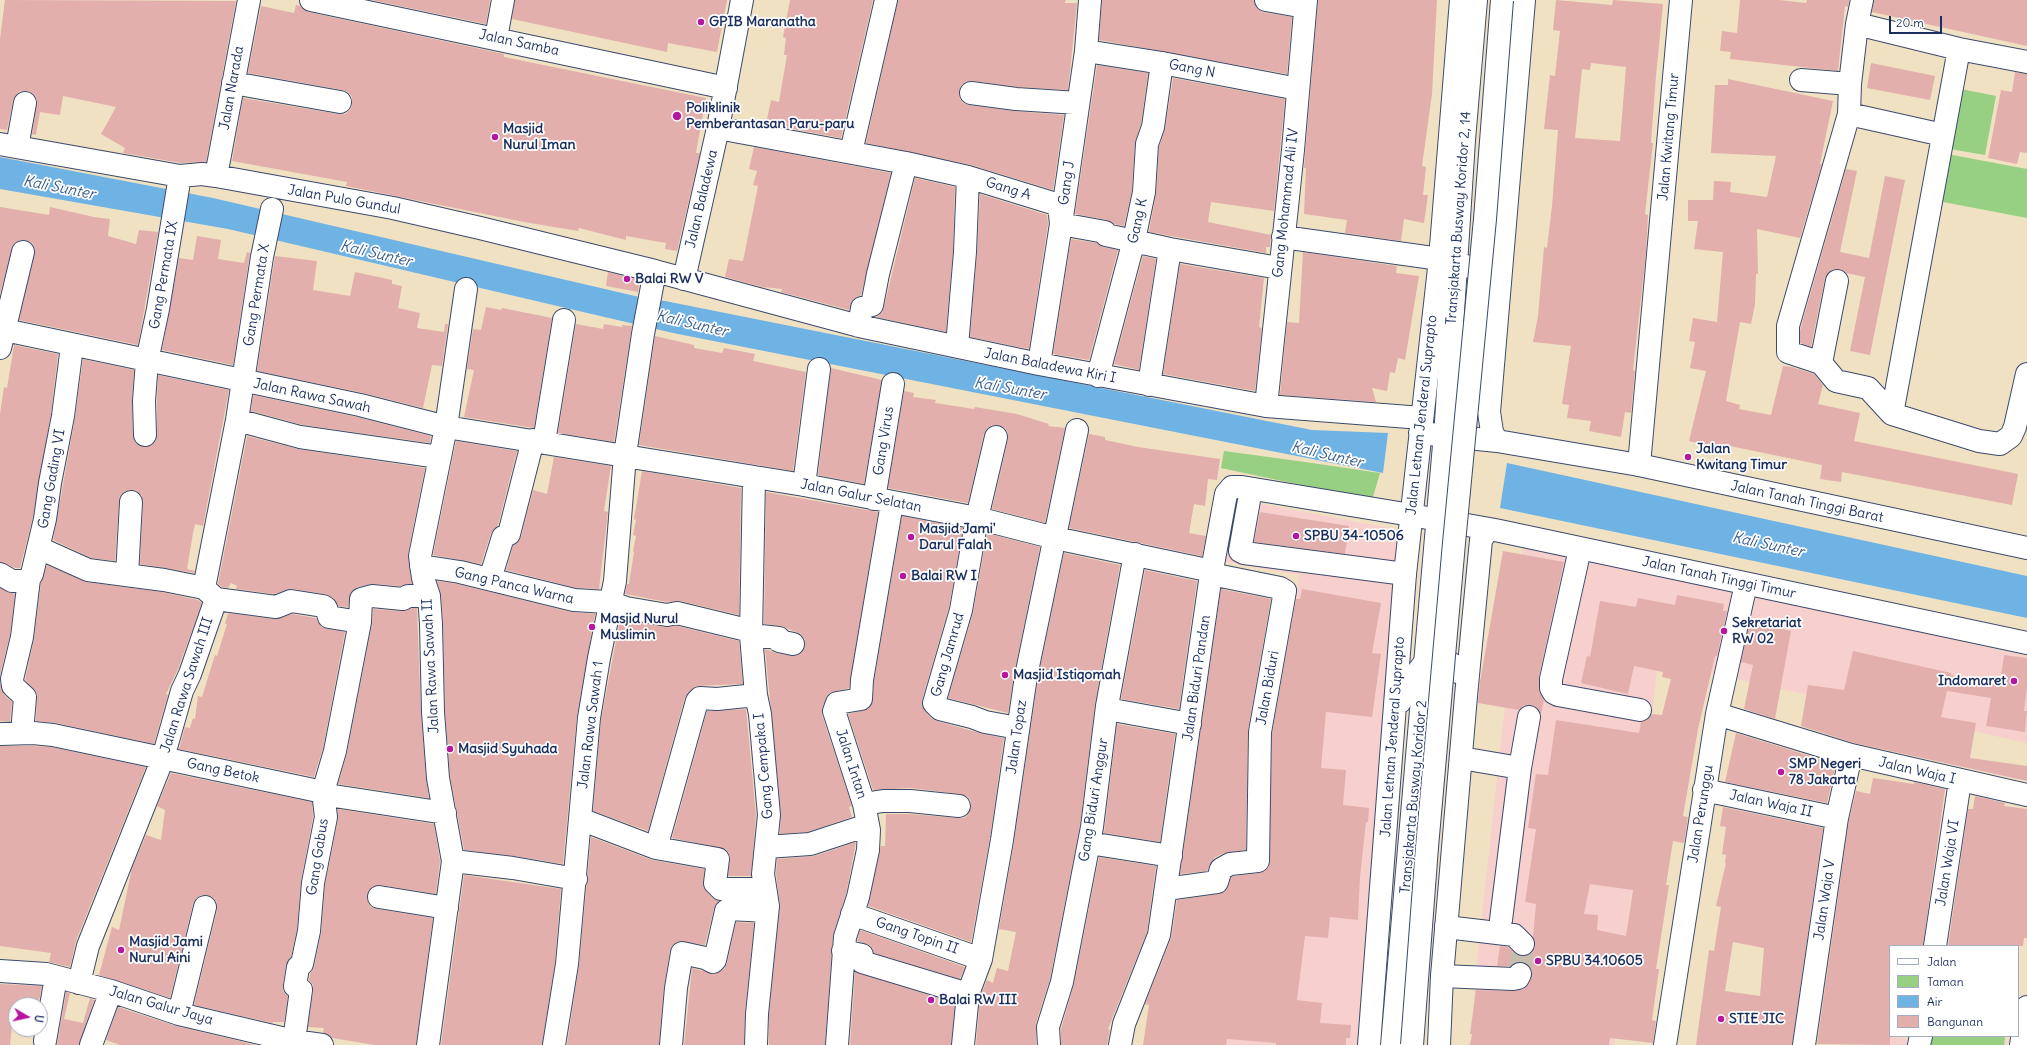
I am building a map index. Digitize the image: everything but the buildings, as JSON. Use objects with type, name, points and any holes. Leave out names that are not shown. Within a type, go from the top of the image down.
[{"type":"street","name":"Jalan Narada","points":[[216,176],[249,0]]},
{"type":"street","name":"Jalan Samba","points":[[311,0],[496,38],[726,88]]},
{"type":"street","points":[[496,38],[503,0]]},
{"type":"street","name":"Jalan Baladewa","points":[[684,279],[718,128],[742,0]]},
{"type":"street","points":[[851,152],[886,0]]},
{"type":"street","name":"Gang J","points":[[1039,364],[1062,224],[1086,51],[1090,0]]},
{"type":"street","points":[[1266,0],[1305,3]]},
{"type":"street","name":"Jalan Letnan Jenderal Suprapto","points":[[1370,1045],[1405,574],[1421,425],[1446,256],[1461,0]]},
{"type":"street","name":"Transjakarta Busway Koridor 2, 14","points":[[1437,520],[1444,436],[1446,256],[1464,140],[1476,0]]},
{"type":"street","points":[[1412,1045],[1429,824],[1485,219],[1502,0]]},
{"type":"street","points":[[1497,441],[1492,432],[1489,412],[1524,0]]},
{"type":"street","name":"Jalan Kwitang Timur","points":[[1638,465],[1681,0]]},
{"type":"street","points":[[1862,0],[1857,24],[1850,84],[1850,114],[1788,326],[1788,352],[1821,363],[1836,381],[1868,388],[1892,414],[1979,441],[2000,444],[2010,436],[2023,410],[2027,374]]},
{"type":"street","name":"Gang Mohammad Ali IV","points":[[1266,406],[1298,89],[1305,3]]},
{"type":"street","points":[[1857,24],[1959,50],[2027,62]]},
{"type":"street","points":[[1892,414],[1959,50]]},
{"type":"street","name":"Gang N","points":[[1086,51],[1162,63],[1298,89]]},
{"type":"street","name":"Gang K","points":[[1098,376],[1134,240],[1144,192],[1147,144],[1154,128],[1162,63]]},
{"type":"street","points":[[1801,80],[1850,84]]},
{"type":"street","points":[[234,83],[340,102]]},
{"type":"street","points":[[972,93],[1016,99],[1078,103]]},
{"type":"street","points":[[8,146],[26,102]]},
{"type":"street","points":[[1850,114],[1943,135]]},
{"type":"street","name":"Gang A","points":[[718,128],[851,152],[968,177],[1059,205],[1062,224]]},
{"type":"street","name":"Jalan Pulo Gundul","points":[[8,146],[180,176],[202,174],[216,176],[393,208],[480,228],[654,277],[684,279]]},
{"type":"street","points":[[859,326],[862,308],[872,305],[878,274],[906,163]]},
{"type":"street","points":[[957,346],[965,252],[968,177]]},
{"type":"street","name":"Gang Permata IX","points":[[145,434],[144,401],[148,361],[173,224],[178,188]]},
{"type":"street","name":"Gang Permata X","points":[[243,381],[264,245],[272,209]]},
{"type":"street","points":[[1062,224],[1105,232],[1106,235],[1170,249],[1279,268]]},
{"type":"street","points":[[1283,237],[1446,256],[1486,269],[1498,265],[1502,260]]},
{"type":"street","points":[[1149,385],[1170,249]]},
{"type":"street","points":[[1,336],[23,252]]},
{"type":"street","name":"Jalan Rawa Sawah 1","points":[[554,1045],[566,964],[576,878],[580,818],[590,718],[609,602],[615,581],[625,455],[643,334],[654,277]]},
{"type":"street","name":"Jalan Baladewa Kiri I","points":[[684,279],[859,326],[1098,376],[1266,406],[1421,425]]},
{"type":"street","points":[[1821,363],[1837,281]]},
{"type":"street","name":"Jalan Rawa Sawah II","points":[[428,1045],[453,861],[438,778],[433,712],[429,596],[421,566],[420,556],[446,427],[466,288]]},
{"type":"street","points":[[490,579],[503,537],[509,534],[538,441],[564,320]]},
{"type":"street","name":"Jalan Rawa Sawah","points":[[1,336],[72,346],[148,361],[360,405],[446,427],[625,455]]},
{"type":"street","name":"Gang Gading VI","points":[[22,733],[25,697],[13,686],[12,679],[22,638],[29,579],[39,548],[63,416],[72,346]]},
{"type":"street","points":[[804,485],[819,369]]},
{"type":"street","name":"Jalan Rawa Sawah III","points":[[79,983],[88,946],[163,758],[182,691],[190,674],[210,593],[243,381]]},
{"type":"street","name":"Gang Virus","points":[[883,501],[893,384]]},
{"type":"street","points":[[237,420],[300,437],[439,457]]},
{"type":"street","name":"Jalan Tanah Tinggi Barat","points":[[1421,425],[1444,436],[1497,441],[1638,465],[2027,548]]},
{"type":"street","name":"Jalan Topaz","points":[[963,1045],[968,994],[981,959],[1002,840],[1026,676],[1056,538],[1077,430]]},
{"type":"street","points":[[977,518],[996,436]]},
{"type":"street","name":"Jalan Galur Selatan","points":[[625,455],[804,485],[977,518],[1056,538],[1212,572]]},
{"type":"street","points":[[751,633],[754,477]]},
{"type":"street","name":"Jalan Biduri Pandan","points":[[1120,1045],[1124,1024],[1159,935],[1212,572],[1226,494],[1232,487],[1251,489],[1411,515]]},
{"type":"street","points":[[1251,489],[1240,551],[1244,553],[1405,574]]},
{"type":"street","name":"Jalan Intan","points":[[837,1045],[845,937],[858,897],[868,850],[866,814],[834,711],[837,703],[861,699],[883,501]]},
{"type":"street","points":[[128,575],[132,502]]},
{"type":"street","name":"Jalan Tanah Tinggi Timur","points":[[1411,515],[1488,528],[1580,549],[2027,643]]},
{"type":"street","name":"Gang Jamrud","points":[[977,518],[962,610],[934,703],[940,709],[972,716],[985,722],[1018,728]]},
{"type":"street","name":"Transjakarta Busway Koridor 2","points":[[1392,1045],[1437,520]]},
{"type":"street","points":[[1439,1045],[1442,976],[1466,696],[1481,540],[1488,528]]},
{"type":"street","points":[[39,548],[88,570],[128,575],[276,607],[290,601],[316,605],[326,608],[329,617],[360,622]]},
{"type":"street","points":[[1580,549],[1551,679],[1551,688],[1554,693],[1558,695],[1640,710]]},
{"type":"street","name":"Gang Biduri Anggur","points":[[1048,1045],[1048,1027],[1062,982],[1089,843],[1107,709],[1135,554]]},
{"type":"street","name":"Gang Panca Warna","points":[[421,566],[460,572],[574,600],[609,602],[626,608],[667,615],[677,613],[751,633],[779,638],[779,641],[793,644]]},
{"type":"street","name":"Jalan Biduri","points":[[1166,889],[1217,882],[1221,869],[1258,861],[1260,732],[1285,591],[1280,588],[1212,572]]},
{"type":"street","points":[[0,574],[12,581],[24,581],[29,579]]},
{"type":"street","name":"Jalan Perunggu","points":[[1665,1045],[1717,714],[1746,584]]},
{"type":"street","name":"Gang Gabus","points":[[294,1041],[301,990],[295,986],[296,979],[298,967],[302,964],[309,931],[313,883],[326,817],[323,792],[335,751],[360,622],[361,599],[372,596],[403,599],[408,596],[429,596]]},
{"type":"street","name":"Gang Cempaka I","points":[[751,633],[756,695],[760,714],[770,815],[763,874],[767,911],[757,1014],[756,1045]]},
{"type":"street","points":[[1396,710],[1407,686],[1426,661],[1444,659],[1455,666],[1463,679],[1466,696]]},
{"type":"street","points":[[656,848],[697,701],[700,698],[717,699],[756,695]]},
{"type":"street","points":[[1107,709],[1190,724]]},
{"type":"street","name":"Jalan Waja I","points":[[1717,714],[1851,755],[2027,795]]},
{"type":"street","points":[[1501,920],[1520,768],[1529,717]]},
{"type":"street","name":"Gang Betok","points":[[0,734],[22,733],[53,735],[323,792],[334,796],[445,813]]},
{"type":"street","name":"Jalan Waja V","points":[[1804,1045],[1837,818],[1851,755]]},
{"type":"street","points":[[1461,758],[1520,768]]},
{"type":"street","name":"Jalan Waja VI","points":[[1935,945],[1960,781]]},
{"type":"street","name":"Jalan Waja II","points":[[1704,790],[1837,818]]},
{"type":"street","points":[[766,847],[810,844],[866,814],[883,801],[910,801],[959,806]]},
{"type":"street","points":[[580,818],[656,848],[718,859],[714,883],[721,889],[765,889]]},
{"type":"street","points":[[1089,843],[1171,856]]},
{"type":"street","points":[[453,861],[513,868],[576,878]]},
{"type":"street","points":[[379,897],[447,908]]},
{"type":"street","points":[[179,1014],[205,907]]},
{"type":"street","points":[[671,1045],[676,988],[682,953],[704,958],[713,962],[715,960],[726,911],[729,909],[767,911]]},
{"type":"street","name":"Gang Topin II","points":[[852,914],[981,959]]},
{"type":"street","points":[[1446,927],[1514,935],[1523,944]]},
{"type":"street","points":[[844,951],[862,955],[862,962],[968,994]]},
{"type":"street","name":"Jalan Galur Jaya","points":[[0,971],[30,972],[110,991],[179,1014],[240,1037],[294,1041],[322,1045]]},
{"type":"street","points":[[1442,976],[1513,979],[1518,978],[1520,974]]},
{"type":"street","points":[[45,1041],[56,977]]},
{"type":"street","points":[[91,1045],[110,991]]},
{"type":"street","points":[[2021,1034],[2027,1007]]},
{"type":"shaded area","points":[[1236,499],[1410,532],[1369,1045],[1174,1045],[1256,921],[1299,575],[1222,561]]},
{"type":"shaded area","points":[[1523,543],[2027,656],[2027,743],[1658,662],[1614,1045],[1473,1045],[1474,988]]},
{"type":"shaded area","points":[[1889,1036],[1921,1041],[1922,1037],[2006,1037],[2005,1045],[1887,1045]]},
{"type":"green space","points":[[1961,89],[1996,96],[1985,155],[1950,149]]},
{"type":"green space","points":[[1947,154],[2027,169],[2027,218],[1938,201]]},
{"type":"green space","points":[[1224,451],[1380,473],[1372,500],[1221,468]]},
{"type":"green space","points":[[1931,1037],[2005,1037],[2004,1045],[1930,1045]]},
{"type":"water","name":"Kali Sunter","points":[[0,157],[213,198],[648,299],[665,301],[1312,430],[1388,433],[1383,473],[673,333],[228,229],[0,189]]},
{"type":"water","name":"Kali Sunter","points":[[1507,463],[2027,576],[2027,618],[1500,508]]},
{"type":"tunnel","points":[[1520,974],[1523,944]]},
{"type":"place","name":"GPIB Maranatha","points":[[701,22]]},
{"type":"place","name":"Poliklinik Pemberantasan Paru-paru","points":[[677,116]]},
{"type":"place","name":"Masjid Nurul Iman","points":[[495,137]]},
{"type":"place","name":"Balai RW V","points":[[627,279]]},
{"type":"place","name":"Jalan Kwitang Timur","points":[[1688,457]]},
{"type":"place","name":"SPBU 34-10506","points":[[1296,536]]},
{"type":"place","name":"Masjid Jami' Darul Falah","points":[[911,537]]},
{"type":"place","name":"Balai RW I","points":[[903,576]]},
{"type":"place","name":"Masjid Nurul Muslimin","points":[[592,627]]},
{"type":"place","name":"Sekretariat RW 02","points":[[1724,631]]},
{"type":"place","name":"Masjid Istiqomah","points":[[1005,675]]},
{"type":"place","name":"Indomaret","points":[[2014,681]]},
{"type":"place","name":"Masjid Syuhada","points":[[450,749]]},
{"type":"place","name":"SMP Negeri 78 Jakarta","points":[[1781,772]]},
{"type":"place","name":"Masjid Jami Nurul Aini","points":[[121,950]]},
{"type":"place","name":"SPBU 34.10605","points":[[1538,961]]},
{"type":"place","name":"Balai RW III","points":[[931,1000]]},
{"type":"place","name":"STIE JIC","points":[[1721,1019]]}]
